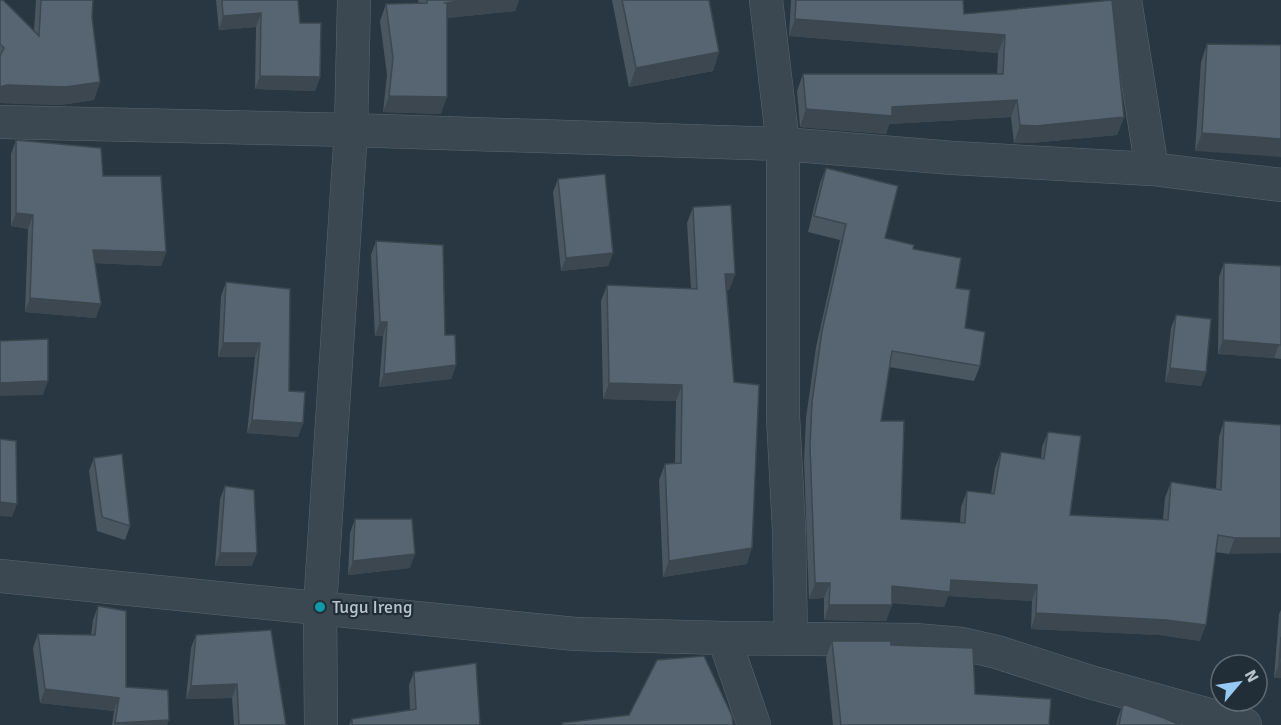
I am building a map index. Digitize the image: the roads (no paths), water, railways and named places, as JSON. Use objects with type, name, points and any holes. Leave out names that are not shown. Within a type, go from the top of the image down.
[{"type":"street","points":[[321,725],[320,607],[351,130],[354,0]]},
{"type":"street","points":[[766,0],[783,144],[783,416],[789,530],[791,639]]},
{"type":"street","points":[[1125,0],[1152,169]]},
{"type":"street","points":[[0,122],[351,130],[783,144],[953,158],[1152,169],[1281,185]]},
{"type":"street","points":[[0,576],[575,634],[915,640],[962,644],[1014,657],[1090,682],[1228,722]]},
{"type":"street","points":[[724,638],[754,725]]},
{"type":"place","name":"Tugu Ireng","points":[[320,607]]}]
